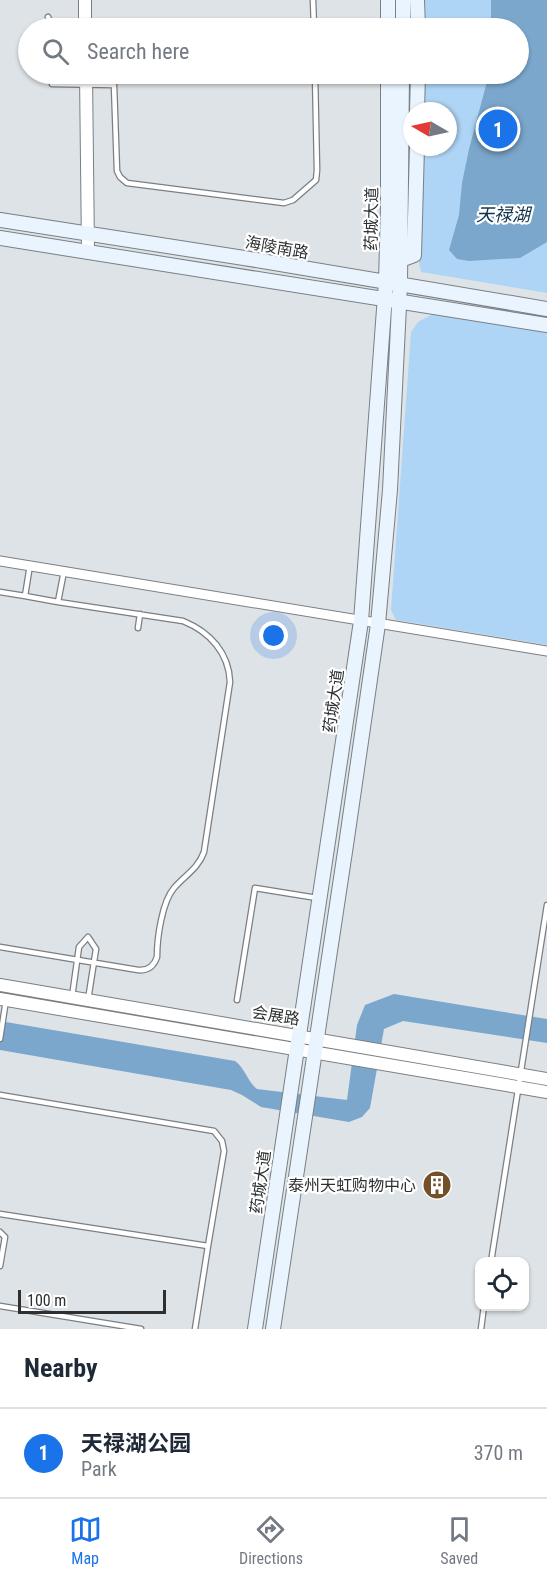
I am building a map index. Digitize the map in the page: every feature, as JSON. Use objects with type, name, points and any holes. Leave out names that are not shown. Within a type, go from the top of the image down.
[{"type":"main road","points":[[388,0],[388,18]]},
{"type":"main road","points":[[403,0],[403,18]]},
{"type":"main road","points":[[417,0],[418,18]]},
{"type":"main road","name":"药城大道","points":[[255,1329],[361,621],[386,282],[388,84]]},
{"type":"main road","name":"药城大道","points":[[273,1329],[378,624],[390,490],[400,285],[402,84]]},
{"type":"main road","points":[[417,102],[418,84]]},
{"type":"main road","points":[[401,260],[414,255],[417,156]]},
{"type":"main road","name":"海陵南路","points":[[0,220],[547,309]]},
{"type":"main road","name":"海陵南路","points":[[0,238],[547,324]]},
{"type":"street","points":[[85,0],[85,18]]},
{"type":"street","points":[[86,84],[88,251]]},
{"type":"street","points":[[0,561],[547,651]]},
{"type":"street","name":"会展路","points":[[0,985],[88,1000],[297,1043]]},
{"type":"street","name":"会展路","points":[[3,1000],[315,1045],[520,1081],[547,1092]]},
{"type":"street","name":"会展路","points":[[520,1081],[547,1079]]},
{"type":"lane","points":[[313,0],[314,18]]},
{"type":"lane","points":[[109,84],[114,85],[117,171],[127,183],[284,203],[293,200],[316,180],[315,84]]},
{"type":"lane","points":[[25,596],[30,566]]},
{"type":"lane","points":[[58,602],[64,570]]},
{"type":"lane","points":[[0,592],[183,621],[202,630],[217,644],[230,672],[204,852],[196,867],[166,899],[156,961],[151,967],[143,970],[0,947]]},
{"type":"lane","points":[[138,628],[140,614]]},
{"type":"lane","points":[[237,1000],[255,888],[320,899]]},
{"type":"lane","points":[[492,1257],[547,905]]},
{"type":"lane","points":[[72,997],[79,947],[88,938],[96,949],[88,1000]]},
{"type":"lane","points":[[0,1039],[3,1000]]},
{"type":"lane","points":[[0,1095],[214,1131],[222,1141],[224,1151],[195,1329]]},
{"type":"lane","points":[[0,1214],[208,1246]]},
{"type":"lane","points":[[0,1232],[5,1237],[0,1266]]},
{"type":"lane","points":[[0,1306],[141,1329]]},
{"type":"lane","points":[[481,1329],[483,1311]]},
{"type":"shaded area","points":[[423,0],[547,0],[547,293],[421,272],[416,246],[419,156],[457,156],[457,102],[420,102],[421,84],[529,84],[529,18],[422,18]]},
{"type":"shaded area","points":[[433,314],[547,333],[547,645],[396,620],[391,610],[411,332],[418,322]]},
{"type":"water","name":"天禄湖","points":[[491,0],[547,0],[547,242],[520,258],[469,261],[457,259],[449,250],[459,215],[462,183],[469,149],[486,84],[529,84],[529,18],[491,18]]},
{"type":"water","points":[[394,994],[547,1019],[547,1043],[403,1021],[384,1029],[370,1108],[362,1117],[349,1122],[261,1107],[231,1090],[0,1050],[0,1021],[235,1061],[257,1089],[347,1100],[357,1025],[365,1005]]},
{"type":"place","name":"天禄湖公园","points":[[498,129]]},
{"type":"place","name":"泰州天虹购物中心","points":[[437,1185]]}]
